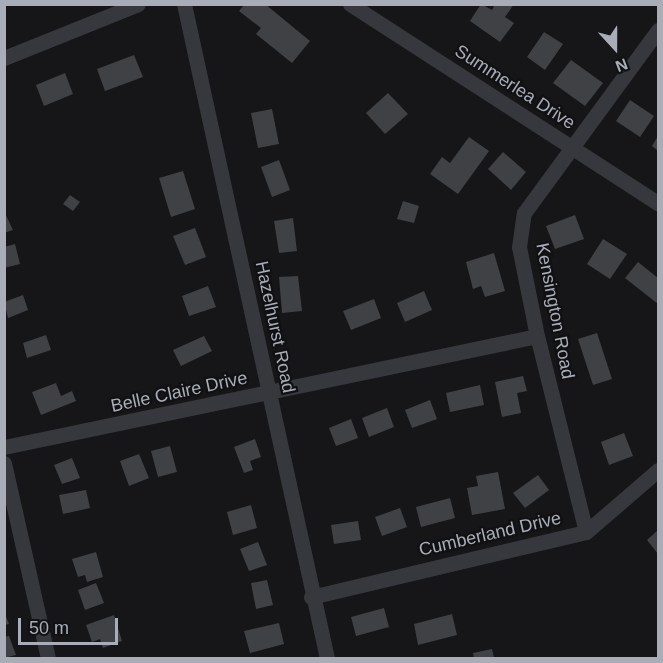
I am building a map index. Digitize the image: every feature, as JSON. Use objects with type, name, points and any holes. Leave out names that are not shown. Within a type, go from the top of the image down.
[{"type":"street","points":[[4,58],[138,4]]},
{"type":"street","name":"Hazelhurst Road","points":[[184,4],[270,393],[311,597],[327,658]]},
{"type":"street","name":"Summerlea Drive","points":[[350,4],[658,203]]},
{"type":"street","name":"Kensington Road","points":[[586,532],[537,336],[519,247],[524,213],[658,30]]},
{"type":"street","name":"Belle Claire Drive","points":[[4,447],[537,336]]},
{"type":"street","points":[[4,463],[48,658]]},
{"type":"street","name":"Cumberland Drive","points":[[311,597],[586,532],[658,470]]},
{"type":"building","points":[[245,4],[265,4],[310,41],[292,63],[256,34],[261,28],[239,11]]},
{"type":"building","points":[[481,4],[492,10],[495,4],[514,4],[505,17],[514,23],[500,42],[470,21]]},
{"type":"building","points":[[544,32],[563,44],[545,70],[527,57]]},
{"type":"building","points":[[134,55],[143,77],[105,91],[97,69]]},
{"type":"building","points":[[571,60],[603,83],[585,106],[553,83]]},
{"type":"building","points":[[65,73],[73,94],[44,106],[36,85]]},
{"type":"building","points":[[388,93],[408,114],[385,134],[366,113]]},
{"type":"building","points":[[630,100],[654,116],[640,137],[616,121]]},
{"type":"building","points":[[272,109],[279,144],[258,148],[251,113]]},
{"type":"building","points":[[658,136],[658,151],[652,146]]},
{"type":"building","points":[[469,137],[489,151],[458,194],[430,174],[442,157],[450,163]]},
{"type":"building","points":[[503,152],[526,172],[511,190],[488,169]]},
{"type":"building","points":[[279,160],[290,190],[272,197],[261,167]]},
{"type":"building","points":[[183,171],[195,209],[171,217],[159,178]]},
{"type":"building","points":[[70,195],[80,202],[73,211],[63,204]]},
{"type":"building","points":[[403,201],[419,206],[414,223],[397,219]]},
{"type":"building","points":[[4,211],[13,230],[4,233]]},
{"type":"building","points":[[575,215],[584,239],[555,249],[546,226]]},
{"type":"building","points":[[293,218],[297,251],[279,253],[274,221]]},
{"type":"building","points":[[195,228],[206,257],[185,265],[173,236]]},
{"type":"building","points":[[603,239],[627,254],[610,279],[587,264]]},
{"type":"building","points":[[15,244],[20,264],[4,268],[4,247]]},
{"type":"building","points":[[494,253],[505,291],[485,297],[481,286],[473,289],[466,262]]},
{"type":"building","points":[[638,262],[658,278],[658,304],[625,278]]},
{"type":"building","points":[[298,276],[302,311],[282,313],[279,277]]},
{"type":"building","points":[[208,286],[216,307],[189,316],[182,296]]},
{"type":"building","points":[[424,291],[432,310],[405,322],[397,303]]},
{"type":"building","points":[[23,295],[28,310],[8,318],[4,302]]},
{"type":"building","points":[[374,299],[381,318],[351,330],[343,311]]},
{"type":"building","points":[[597,333],[612,379],[593,385],[578,339]]},
{"type":"building","points":[[46,335],[51,350],[27,358],[23,343]]},
{"type":"building","points":[[204,336],[212,351],[181,366],[173,350]]},
{"type":"building","points":[[523,376],[527,391],[517,393],[521,413],[502,417],[495,382]]},
{"type":"building","points":[[56,383],[61,396],[72,391],[76,401],[41,415],[32,392]]},
{"type":"building","points":[[480,385],[484,405],[450,412],[446,393]]},
{"type":"building","points":[[430,400],[437,419],[412,428],[405,410]]},
{"type":"building","points":[[387,408],[394,427],[369,437],[362,418]]},
{"type":"building","points":[[351,419],[358,438],[336,446],[329,428]]},
{"type":"building","points":[[624,433],[633,456],[609,465],[601,442]]},
{"type":"building","points":[[255,439],[261,457],[250,461],[253,470],[244,473],[234,447]]},
{"type":"building","points":[[170,446],[177,472],[158,477],[151,451]]},
{"type":"building","points":[[139,454],[149,478],[129,486],[120,461]]},
{"type":"building","points":[[72,458],[80,478],[62,484],[54,465]]},
{"type":"building","points":[[498,472],[505,509],[472,515],[467,488],[478,486],[476,476]]},
{"type":"building","points":[[538,475],[549,490],[525,508],[513,493]]},
{"type":"building","points":[[86,490],[90,508],[63,514],[59,495]]},
{"type":"building","points":[[450,498],[455,518],[421,527],[416,507]]},
{"type":"building","points":[[251,505],[257,528],[233,535],[227,512]]},
{"type":"building","points":[[400,508],[407,527],[382,536],[375,517]]},
{"type":"building","points":[[358,521],[361,540],[334,544],[331,525]]},
{"type":"building","points":[[658,530],[658,554],[647,540]]},
{"type":"building","points":[[258,542],[267,565],[249,571],[240,549]]},
{"type":"building","points":[[96,552],[103,577],[87,582],[85,575],[78,577],[72,559]]},
{"type":"building","points":[[267,580],[273,605],[256,609],[251,583]]},
{"type":"building","points":[[96,583],[104,603],[85,610],[78,590]]},
{"type":"building","points":[[384,608],[389,627],[356,636],[351,617]]},
{"type":"building","points":[[4,611],[9,624],[4,625]]},
{"type":"building","points":[[452,614],[457,635],[418,645],[414,624]]},
{"type":"building","points":[[114,615],[122,641],[103,648],[100,639],[92,642],[86,625]]},
{"type":"building","points":[[279,623],[284,644],[250,653],[244,631]]},
{"type":"building","points":[[9,636],[16,655],[4,658],[4,637]]},
{"type":"building","points":[[492,649],[494,658],[474,658],[473,653]]}]
